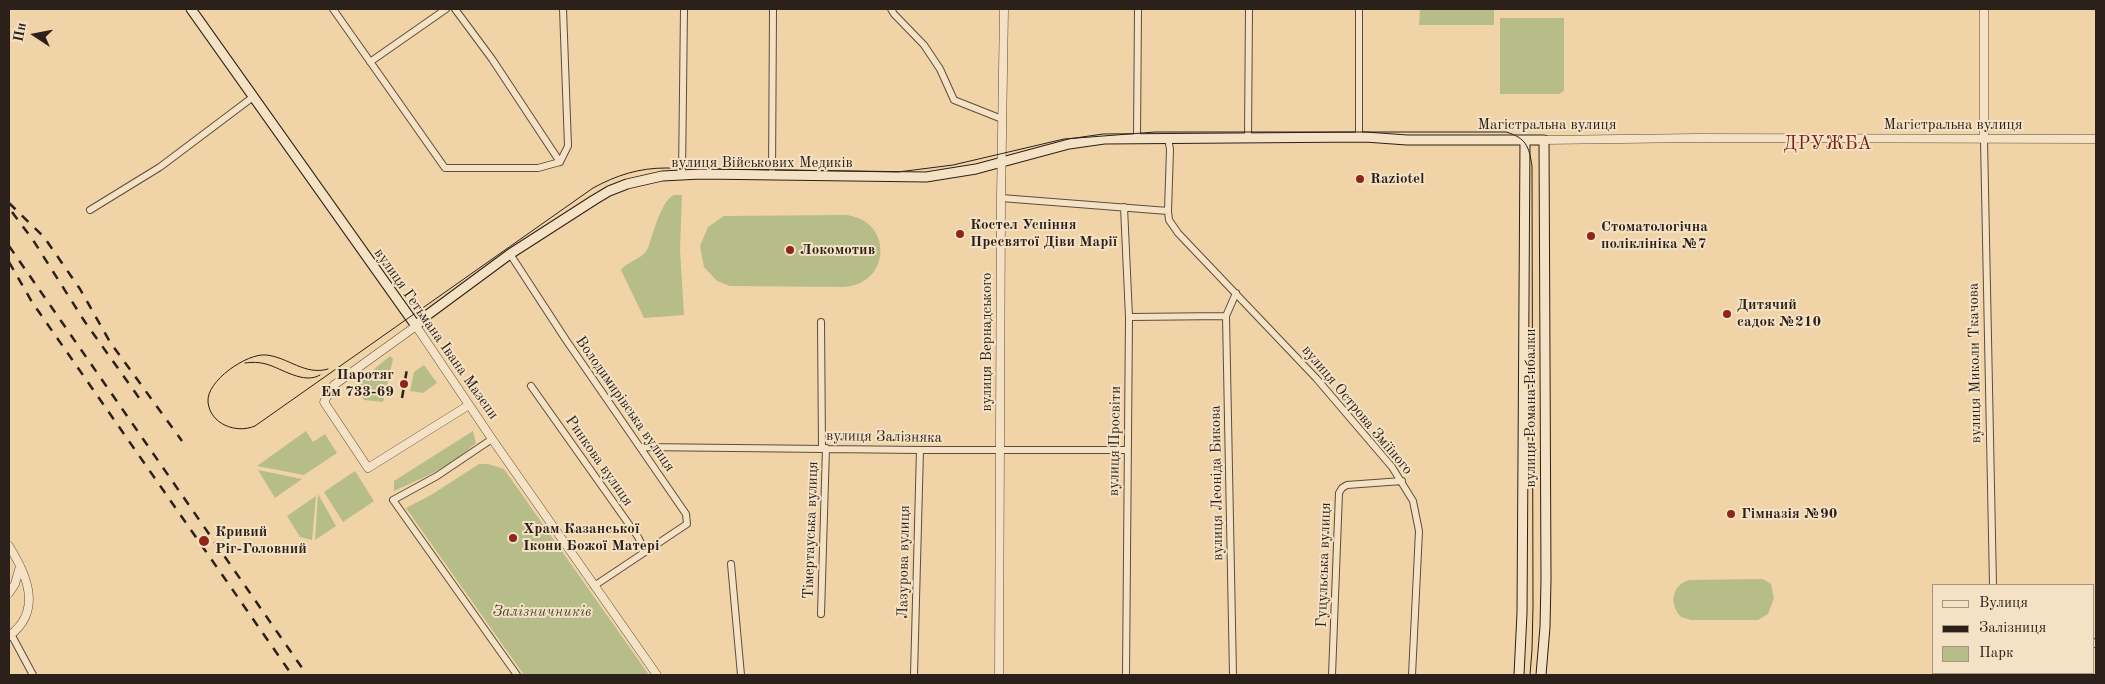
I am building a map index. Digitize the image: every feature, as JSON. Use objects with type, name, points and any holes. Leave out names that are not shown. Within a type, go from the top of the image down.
[{"type":"main road","name":"вулиця Гетьмана Івана Мазепи","points":[[191,9],[416,326]]},
{"type":"main road","name":"Магістральна вулиця","points":[[1002,162],[1027,154],[1086,141],[1137,138],[1544,140]]},
{"type":"main road","name":"вулиця Романа Рибалки","points":[[1519,675],[1522,604],[1525,140]]},
{"type":"main road","name":"вулиця Романа Рибалки","points":[[1541,675],[1546,579],[1544,140]]},
{"type":"main road","name":"вулиця Військових Медиків","points":[[416,326],[426,316],[510,254],[609,191],[627,184],[662,176],[682,174],[926,177],[1002,162]]},
{"type":"street","points":[[333,9],[445,168],[538,168],[560,162],[568,146],[562,9]]},
{"type":"street","points":[[370,62],[446,9]]},
{"type":"street","points":[[455,9],[492,59],[560,162]]},
{"type":"street","points":[[682,174],[684,9]]},
{"type":"street","points":[[772,175],[773,9]]},
{"type":"street","points":[[891,9],[924,45],[940,70],[954,100],[1002,119]]},
{"type":"street","name":"вулиця Вернадського","points":[[999,675],[1001,198],[1004,9]]},
{"type":"street","points":[[1137,138],[1138,9]]},
{"type":"street","points":[[1248,138],[1249,9]]},
{"type":"street","points":[[1359,9],[1359,138]]},
{"type":"street","points":[[1984,9],[1984,140]]},
{"type":"street","points":[[90,210],[160,167],[253,97]]},
{"type":"street","name":"Магістральна вулиця","points":[[1544,140],[1697,138],[2096,139]]},
{"type":"street","points":[[1001,198],[1168,211],[1170,149],[1168,139]]},
{"type":"street","name":"вулиця Миколи Ткачова","points":[[1984,140],[1993,584]]},
{"type":"street","name":"вулиця Просвіти","points":[[1124,208],[1129,317],[1126,675]]},
{"type":"street","name":"вулиця Острова Зміїного","points":[[1168,211],[1169,220],[1178,233],[1311,373],[1402,481],[1414,501],[1419,531],[1412,675]]},
{"type":"street","name":"Володимирівська вулиця","points":[[510,254],[566,340],[686,514],[687,524],[642,553]]},
{"type":"street","name":"вулиця Леоніда Бикова","points":[[1233,675],[1226,316],[1236,293]]},
{"type":"street","points":[[1129,317],[1226,316]]},
{"type":"street","name":"Тімертауська вулиця","points":[[821,322],[824,448],[821,614]]},
{"type":"street","points":[[416,326],[334,385],[324,402],[368,468],[469,405]]},
{"type":"street","name":"вулиця Гетьмана Івана Мазепи","points":[[416,326],[492,440],[657,675]]},
{"type":"street","name":"Ринкова вулиця","points":[[531,386],[638,538],[643,547],[642,553]]},
{"type":"street","points":[[492,440],[438,476],[393,500],[517,675]]},
{"type":"street","name":"вулиця Залізняка","points":[[641,447],[1127,450]]},
{"type":"street","name":"Лазурова вулиця","points":[[914,675],[920,450]]},
{"type":"street","name":"Гуцульська вулиця","points":[[1332,675],[1339,493],[1347,485],[1402,481]]},
{"type":"street","points":[[9,546],[20,566],[30,592],[25,617],[10,635],[33,675]]},
{"type":"street","points":[[594,586],[639,558],[642,553]]},
{"type":"street","points":[[731,564],[740,675]]},
{"type":"street","points":[[9,593],[15,584],[20,566]]},
{"type":"green space","points":[[1420,9],[1494,9],[1494,25],[1419,25]]},
{"type":"green space","points":[[1500,18],[1564,18],[1564,91],[1559,94],[1500,94]]},
{"type":"green space","points":[[674,195],[682,195],[680,250],[684,315],[644,318],[621,270],[639,258],[648,248],[661,211],[669,198]]},
{"type":"green space","name":"Локомотив","points":[[845,215],[861,219],[872,228],[878,239],[880,251],[878,264],[871,275],[860,283],[844,287],[730,286],[717,281],[704,267],[700,246],[708,227],[724,216]]},
{"type":"green space","points":[[390,356],[393,359],[383,402],[364,400],[354,386]]},
{"type":"green space","points":[[424,365],[437,383],[423,393],[410,391],[414,372]]},
{"type":"green space","points":[[306,431],[313,442],[325,434],[337,453],[304,475],[257,466]]},
{"type":"green space","points":[[473,431],[476,443],[458,458],[394,491],[394,481]]},
{"type":"green space","name":"Залізничників","points":[[479,464],[488,464],[504,469],[649,675],[524,675],[406,508],[431,495]]},
{"type":"green space","points":[[258,470],[302,479],[275,498]]},
{"type":"green space","points":[[355,471],[374,501],[343,522],[324,492]]},
{"type":"green space","points":[[318,494],[336,526],[315,540]]},
{"type":"green space","points":[[316,496],[312,540],[300,537],[287,516]]},
{"type":"green space","points":[[1763,579],[1771,584],[1774,598],[1768,614],[1758,620],[1691,620],[1681,617],[1675,607],[1675,591],[1678,586],[1689,580]]},
{"type":"tram line","points":[[328,369],[312,370],[274,356],[266,355],[249,359],[239,363],[220,377],[209,394],[210,410],[219,421],[232,428],[240,429],[255,426],[593,188],[611,179],[637,171],[666,168],[898,172],[953,165],[1064,139],[1155,132],[1506,132],[1522,140],[1528,148],[1532,166],[1533,606],[1530,675]]},
{"type":"tram line","points":[[245,363],[266,364],[300,377],[314,378],[320,375]]},
{"type":"railway","points":[[9,203],[44,237],[80,289],[110,342],[182,441]]},
{"type":"railway","points":[[12,212],[33,240],[85,322],[142,402]]},
{"type":"railway","points":[[9,246],[307,675]]},
{"type":"railway","points":[[9,262],[32,302],[292,675]]},
{"type":"railway","points":[[402,398],[407,369]]},
{"type":"place","name":"Raziotel","points":[[1360,179]]},
{"type":"place","name":"Костел Успіння Пресвятої Діви Марії","points":[[960,234]]},
{"type":"place","name":"Стоматологічна поліклініка №7","points":[[1591,236]]},
{"type":"place","name":"Локомотив","points":[[790,250]]},
{"type":"place","name":"Дитячий садок №210","points":[[1727,314]]},
{"type":"place","name":"Паротяг Ем 733-69","points":[[404,384]]},
{"type":"place","name":"Гімназія №90","points":[[1731,514]]},
{"type":"place","name":"Храм Казанської Ікони Божої Матері","points":[[513,538]]},
{"type":"place","name":"Кривий Ріг-Головний","points":[[204,541]]},
{"type":"district","name":"ДРУЖБА","points":[[1828,144]]}]
